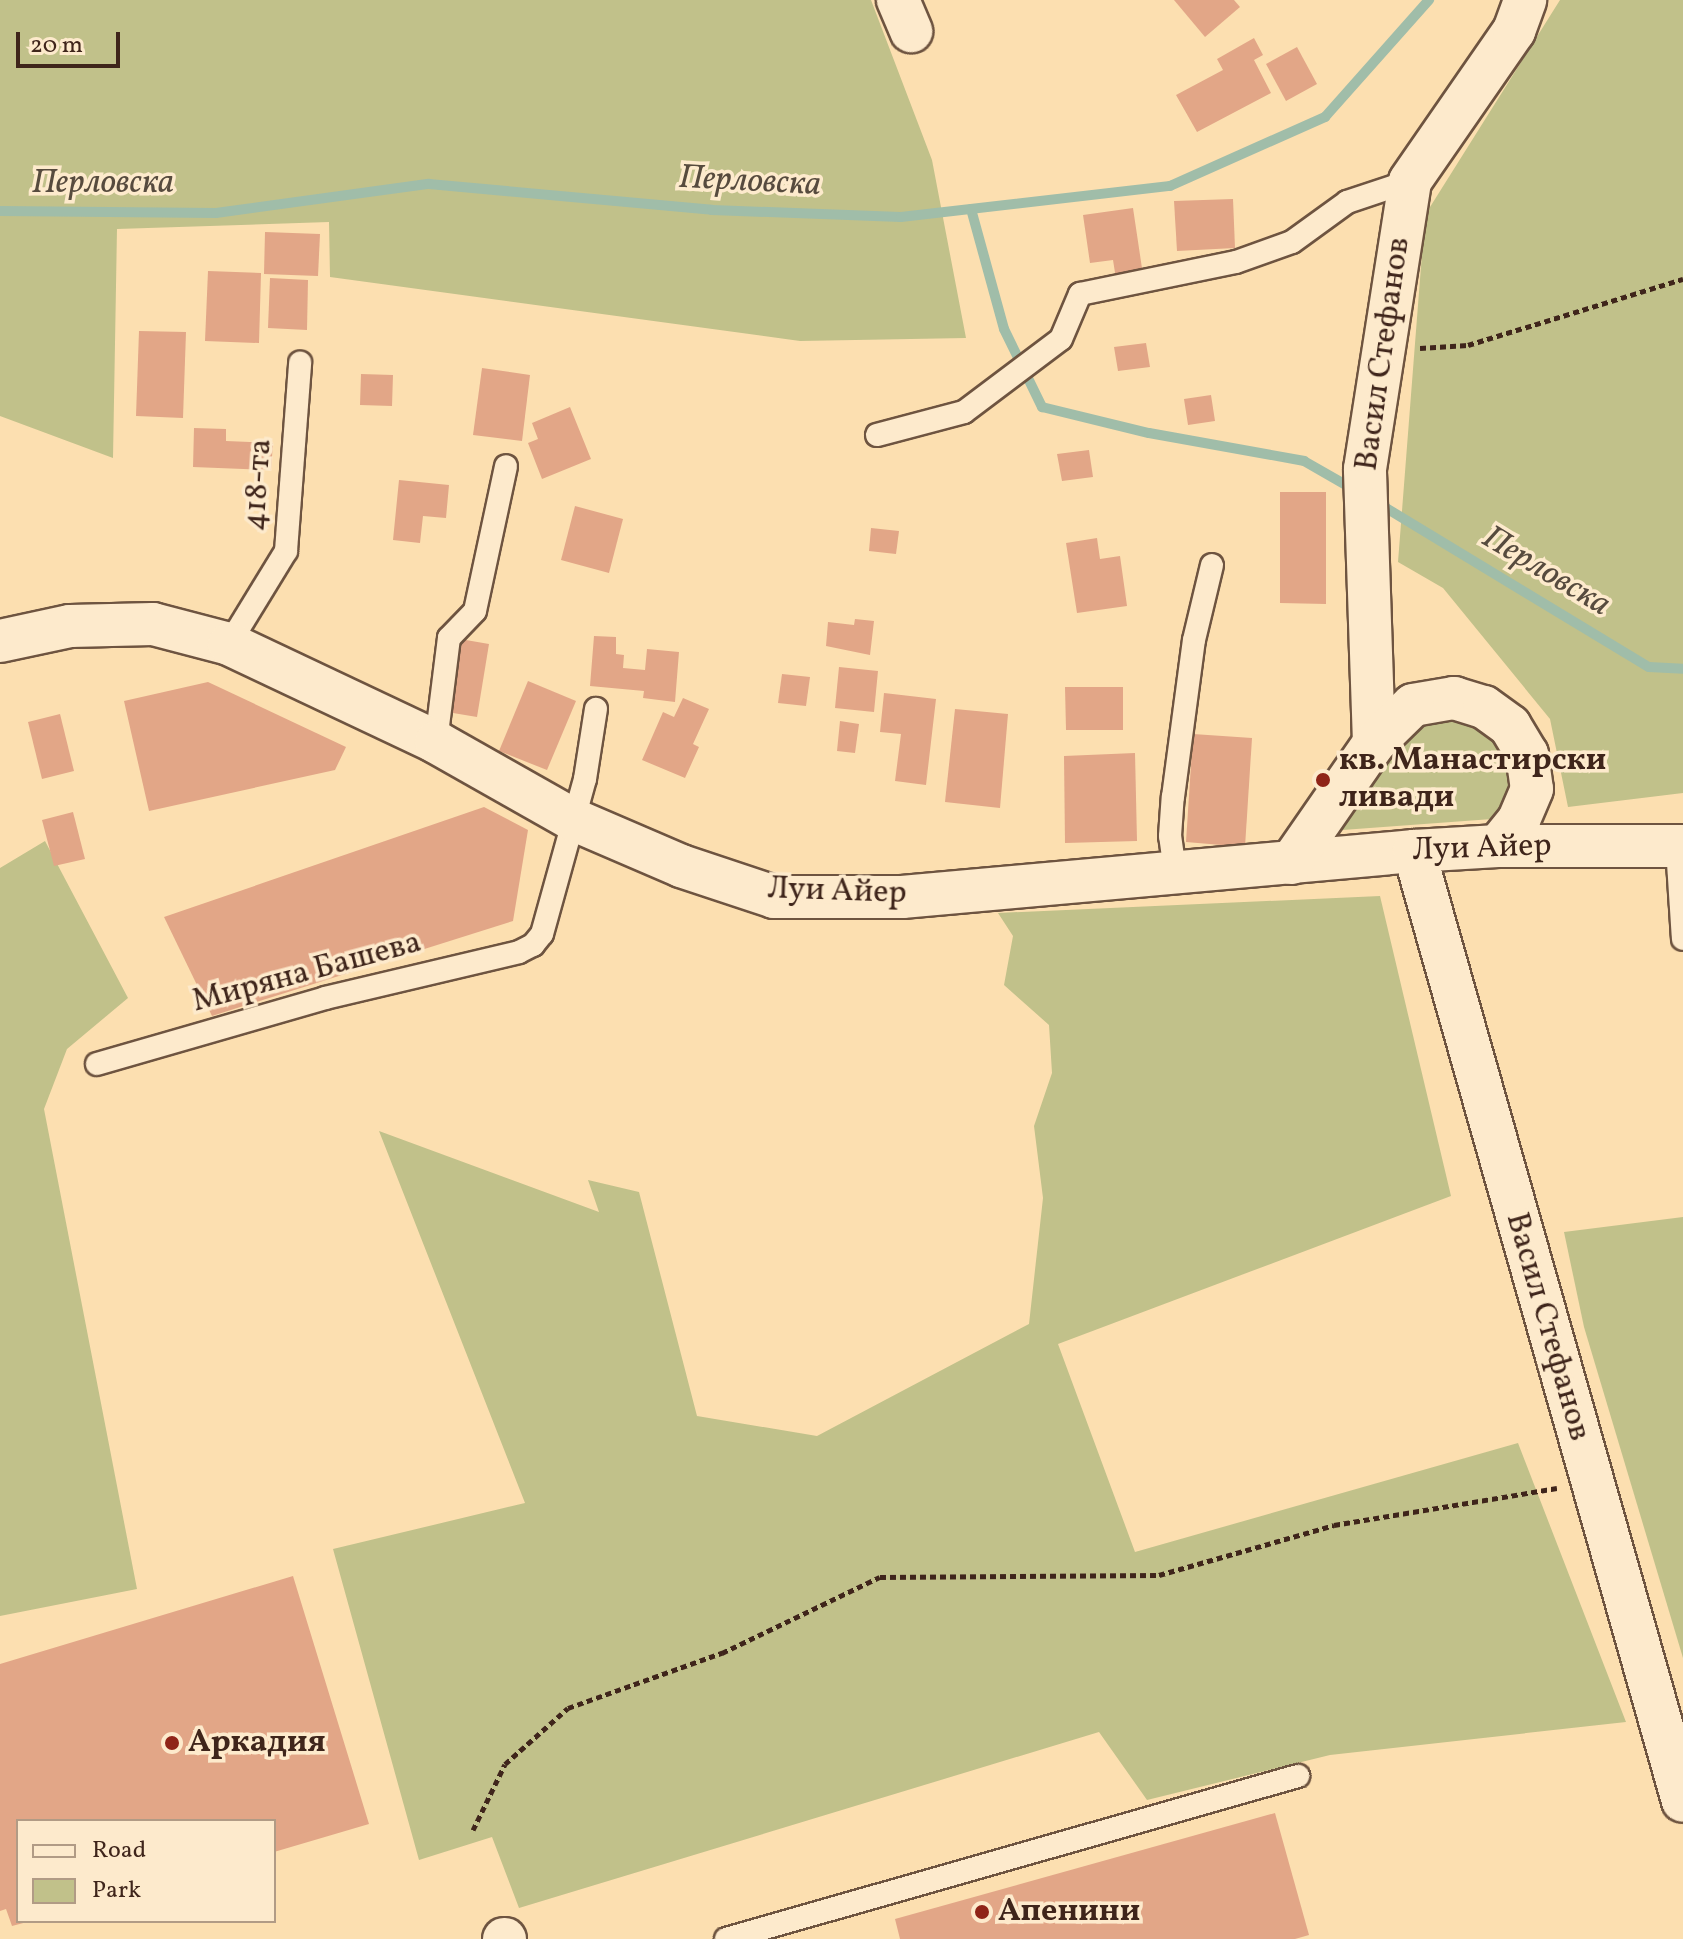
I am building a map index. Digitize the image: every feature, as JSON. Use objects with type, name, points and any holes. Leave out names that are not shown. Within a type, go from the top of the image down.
[{"type":"street","name":"Васил Стефанов","points":[[1374,743],[1365,469],[1410,181],[1514,31],[1525,0]]},
{"type":"street","name":"Луи Айер","points":[[0,641],[70,626],[153,624],[229,644],[436,742],[572,819],[681,866],[774,897],[902,897],[1175,871],[1498,846],[1680,846]]},
{"type":"street","points":[[1291,863],[1374,743],[1413,705],[1454,698],[1484,707],[1510,726],[1527,754],[1532,789],[1519,820],[1498,846]]},
{"type":"street","name":"Васил Стефанов","points":[[1414,851],[1590,1483],[1683,1801]]},
{"type":"lane","points":[[877,435],[964,412],[1061,339],[1080,294],[1236,262],[1292,242],[1347,202],[1410,181]]},
{"type":"lane","name":"418-та","points":[[229,644],[286,551],[300,363]]},
{"type":"lane","points":[[436,742],[449,638],[475,611],[506,466]]},
{"type":"lane","points":[[1175,871],[1170,836],[1177,769],[1194,640],[1212,565]]},
{"type":"lane","points":[[572,819],[585,779],[596,709]]},
{"type":"lane","name":"Миряна Башева","points":[[97,1064],[325,998],[519,952],[533,945],[542,934],[572,819]]},
{"type":"lane","points":[[1680,846],[1683,939]]},
{"type":"lane","points":[[726,1939],[1298,1776]]},
{"type":"path","points":[[1383,350],[1468,345],[1683,279]]},
{"type":"path","points":[[473,1830],[505,1764],[568,1708],[722,1653],[880,1577],[1159,1575],[1334,1525],[1590,1483]]},
{"type":"green space","points":[[0,0],[871,0],[932,160],[966,338],[800,341],[330,277],[329,222],[117,229],[113,458],[0,416]]},
{"type":"green space","points":[[1560,0],[1683,0],[1683,793],[1568,807],[1550,719],[1443,588],[1398,562],[1425,215]]},
{"type":"green space","points":[[1443,717],[1492,729],[1508,754],[1513,781],[1507,802],[1492,819],[1329,831],[1386,757],[1417,726]]},
{"type":"green space","points":[[45,841],[128,998],[67,1049],[44,1109],[137,1589],[0,1616],[0,868]]},
{"type":"green space","points":[[1380,896],[1451,1196],[1058,1344],[1135,1552],[1518,1443],[1626,1722],[1330,1755],[1147,1800],[1099,1732],[519,1908],[492,1837],[419,1860],[333,1549],[525,1503],[379,1131],[599,1212],[588,1180],[639,1192],[697,1416],[817,1436],[1029,1324],[1043,1198],[1034,1126],[1052,1073],[1049,1025],[1004,985],[1013,936],[998,913]]},
{"type":"green space","points":[[1683,1217],[1683,1658],[1584,1327],[1564,1232]]},
{"type":"building","points":[[1174,0],[1234,0],[1240,7],[1205,37]]},
{"type":"building","points":[[1254,38],[1263,55],[1254,60],[1271,93],[1197,132],[1176,95],[1223,70],[1217,59]]},
{"type":"building","points":[[1297,47],[1317,84],[1286,101],[1266,64]]},
{"type":"building","points":[[1233,199],[1235,248],[1177,251],[1174,201]]},
{"type":"building","points":[[1133,208],[1143,275],[1116,279],[1113,260],[1090,263],[1083,215]]},
{"type":"building","points":[[265,232],[320,234],[318,276],[264,274]]},
{"type":"building","points":[[208,271],[261,273],[259,343],[205,341]]},
{"type":"building","points":[[270,278],[308,280],[307,330],[268,328]]},
{"type":"building","points":[[139,331],[186,332],[183,418],[136,416]]},
{"type":"building","points":[[1146,343],[1150,367],[1118,371],[1114,347]]},
{"type":"building","points":[[482,368],[530,375],[522,441],[473,435]]},
{"type":"building","points":[[361,374],[393,375],[392,406],[360,405]]},
{"type":"building","points":[[1211,395],[1215,421],[1188,425],[1184,399]]},
{"type":"building","points":[[570,407],[591,459],[542,479],[528,443],[538,439],[532,423]]},
{"type":"building","points":[[194,428],[226,429],[226,441],[273,443],[271,470],[193,467]]},
{"type":"building","points":[[1089,450],[1093,477],[1062,481],[1057,454]]},
{"type":"building","points":[[399,480],[449,485],[446,518],[423,516],[420,543],[393,540]]},
{"type":"building","points":[[1280,492],[1326,492],[1326,604],[1280,603]]},
{"type":"building","points":[[575,506],[623,519],[609,573],[561,560]]},
{"type":"building","points":[[871,528],[899,531],[896,554],[869,551]]},
{"type":"building","points":[[1097,538],[1100,559],[1120,556],[1127,606],[1077,613],[1066,543]]},
{"type":"building","points":[[855,619],[874,621],[870,655],[826,646],[828,622],[854,625]]},
{"type":"building","points":[[594,636],[616,637],[616,654],[624,655],[623,668],[645,670],[647,649],[679,652],[675,702],[643,698],[644,691],[590,686]]},
{"type":"building","points":[[460,639],[489,644],[477,717],[447,712]]},
{"type":"building","points":[[839,667],[878,671],[874,712],[835,708]]},
{"type":"building","points":[[782,674],[810,677],[806,706],[778,703]]},
{"type":"building","points":[[528,681],[576,701],[547,770],[499,751]]},
{"type":"building","points":[[208,682],[346,747],[335,770],[149,811],[124,701]]},
{"type":"building","points":[[1065,687],[1123,687],[1123,730],[1066,730]]},
{"type":"building","points":[[884,693],[936,699],[926,785],[895,781],[901,734],[880,732]]},
{"type":"building","points":[[683,698],[709,709],[693,744],[699,747],[685,778],[642,760],[663,712],[674,717]]},
{"type":"building","points":[[955,709],[1008,714],[1000,808],[945,802]]},
{"type":"building","points":[[60,714],[74,771],[42,779],[28,722]]},
{"type":"building","points":[[840,721],[859,724],[855,753],[837,751]]},
{"type":"building","points":[[1193,734],[1252,738],[1245,847],[1186,842]]},
{"type":"building","points":[[1135,753],[1137,841],[1065,843],[1064,756]]},
{"type":"building","points":[[484,807],[528,830],[513,921],[212,1016],[164,917]]},
{"type":"building","points":[[73,812],[85,859],[54,866],[42,820]]},
{"type":"building","name":"Аркадия","points":[[293,1576],[369,1824],[276,1851],[276,1819],[16,1819],[16,1923],[23,1923],[12,1926],[6,1909],[0,1911],[0,1664]]},
{"type":"building","points":[[1275,1813],[1309,1935],[1295,1939],[900,1939],[895,1919]]},
{"type":"waterway","name":"Перловска","points":[[0,211],[216,213],[429,184],[712,210],[901,217],[1170,186],[1325,117],[1429,0]]},
{"type":"waterway","name":"Перловска","points":[[971,209],[1004,329],[1042,407],[1149,433],[1304,461],[1346,485]]},
{"type":"waterway","name":"Перловска","points":[[1386,508],[1649,667],[1683,669]]},
{"type":"place","name":"кв. Манастирски ливади","points":[[1323,780]]},
{"type":"place","name":"Аркадия","points":[[172,1743]]},
{"type":"place","name":"Апенини","points":[[982,1912]]}]
